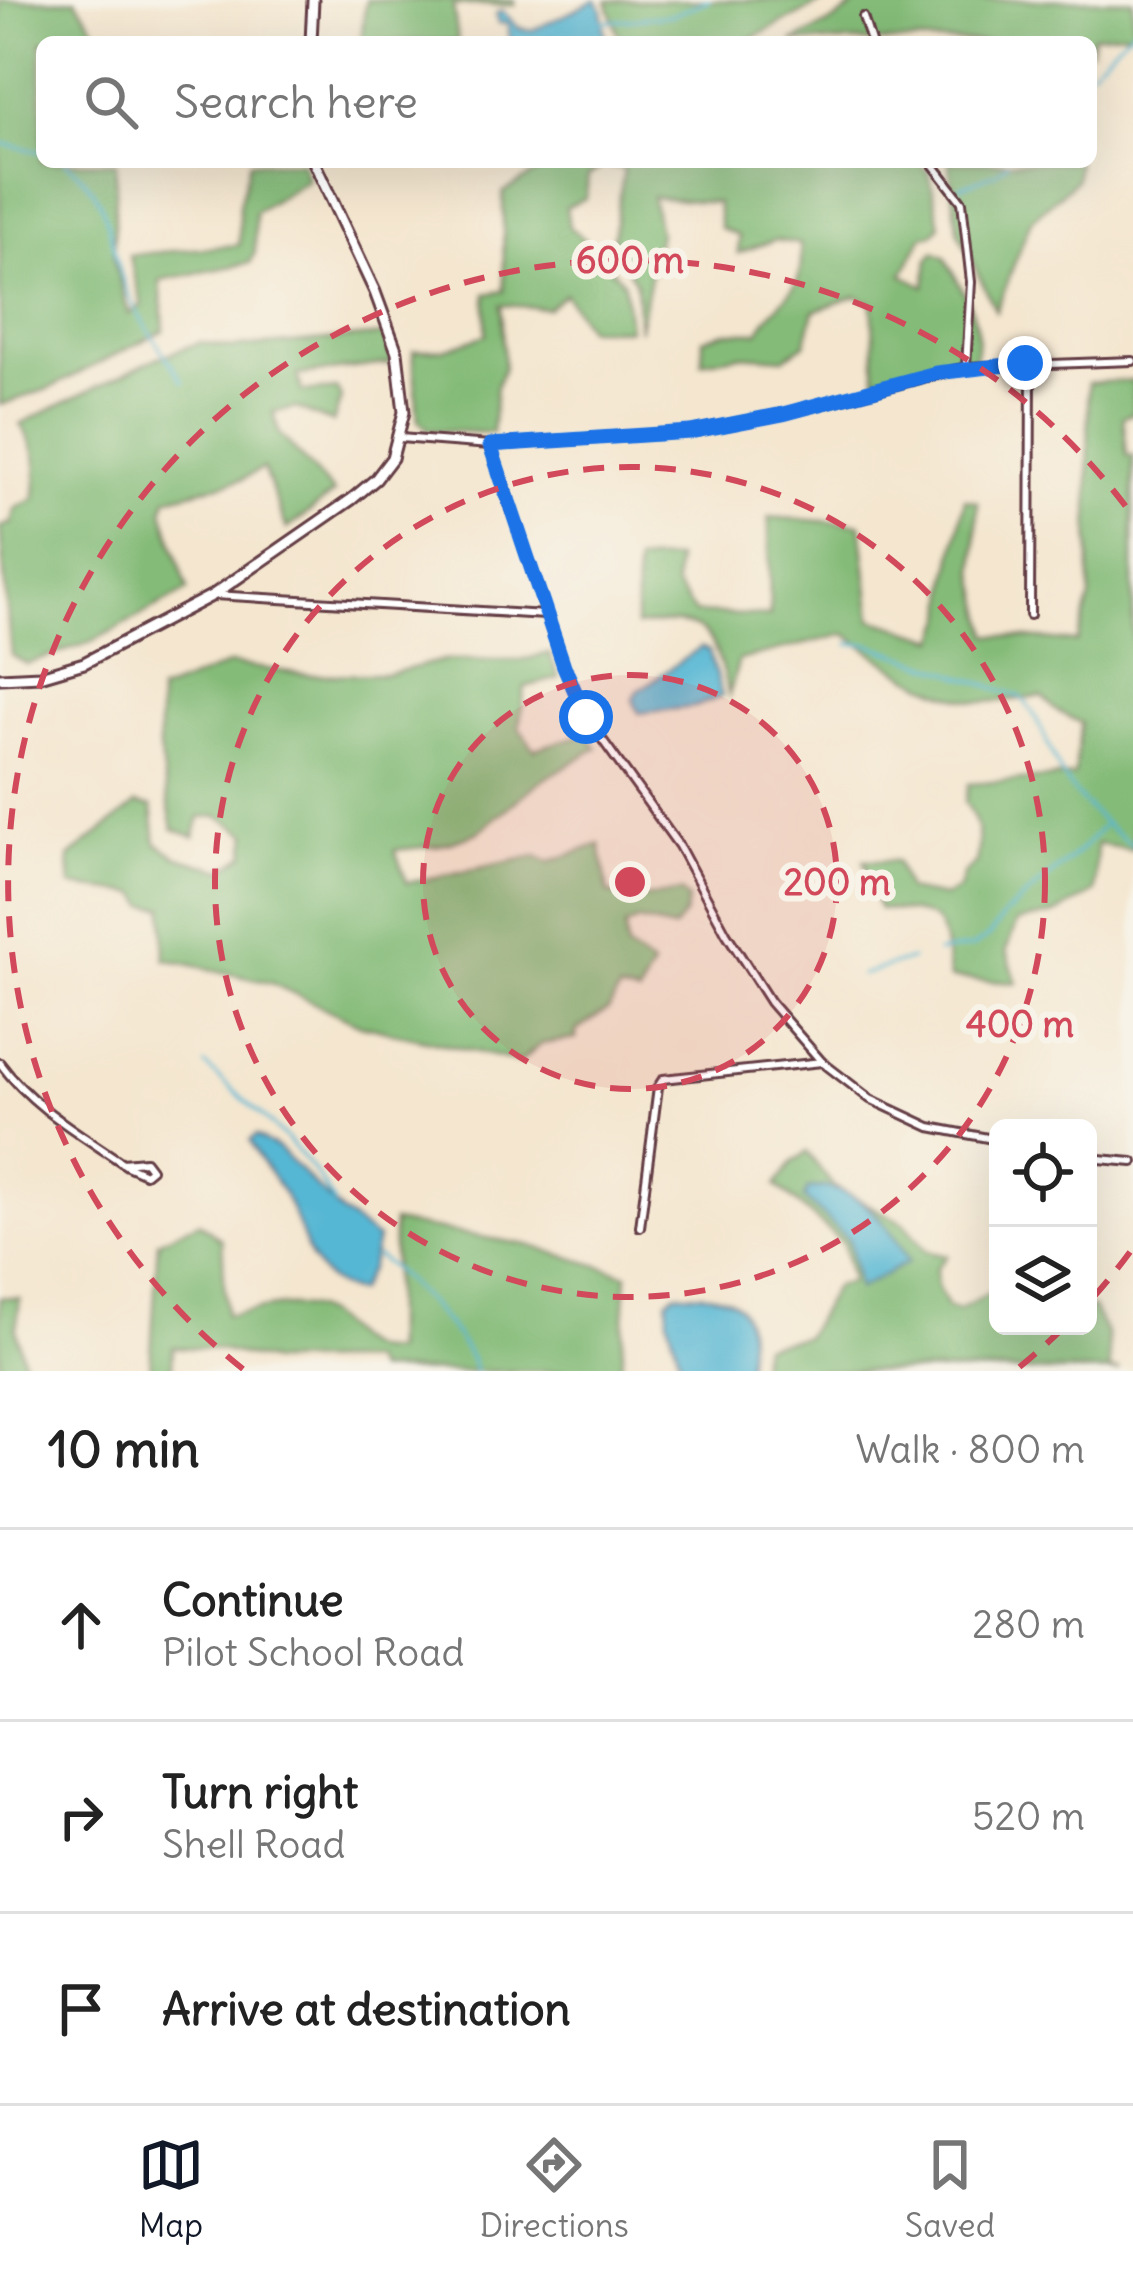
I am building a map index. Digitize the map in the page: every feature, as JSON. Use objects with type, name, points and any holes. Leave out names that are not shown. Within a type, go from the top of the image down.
[{"type":"street","points":[[311,36],[313,0]]},
{"type":"street","points":[[863,17],[869,36]]},
{"type":"street","points":[[0,678],[47,675],[84,663],[213,595],[376,479],[400,438],[404,380],[375,292],[317,168]]},
{"type":"street","points":[[936,168],[962,202],[971,282],[966,368]]},
{"type":"street","points":[[400,438],[490,445],[690,432],[966,368],[1133,361]]},
{"type":"street","points":[[1030,615],[1031,363]]},
{"type":"street","points":[[490,445],[571,683],[604,745],[679,846],[770,1002],[822,1062],[870,1099],[930,1127],[989,1138]]},
{"type":"street","points":[[213,595],[546,615]]},
{"type":"street","points":[[640,1227],[658,1087],[663,1079],[822,1062]]},
{"type":"street","points":[[0,1063],[40,1108],[122,1162]]},
{"type":"street","points":[[1097,1159],[1133,1162]]},
{"type":"green space","points":[[0,0],[76,0],[100,36],[36,36],[36,168],[116,168],[114,260],[129,314],[142,305],[129,255],[239,245],[239,205],[248,168],[304,168],[307,180],[255,212],[255,252],[250,263],[160,280],[164,330],[48,389],[0,405]]},
{"type":"green space","points":[[366,0],[515,0],[515,5],[453,5],[457,36],[362,36]]},
{"type":"green space","points":[[827,0],[757,36],[619,36],[607,1]]},
{"type":"green space","points":[[862,0],[1133,0],[1133,31],[1093,36],[804,36]]},
{"type":"green space","points":[[545,168],[601,168],[588,176],[586,198],[566,207],[569,227],[592,245],[624,283],[629,329],[587,328],[565,294],[548,308],[501,305],[504,368],[496,386],[492,433],[429,430],[418,420],[413,351],[444,349],[486,335],[486,294],[504,291],[503,192]]},
{"type":"green space","points":[[617,168],[924,168],[940,225],[933,234],[923,236],[903,275],[925,286],[928,260],[934,252],[945,257],[975,318],[975,358],[876,378],[872,303],[856,296],[814,311],[805,344],[784,358],[740,355],[702,362],[703,339],[726,332],[758,332],[796,284],[800,244],[775,240],[738,253],[739,236],[720,228],[717,203],[652,197],[659,233],[639,331],[636,283],[612,243],[624,169]]},
{"type":"green space","points":[[950,168],[1077,168],[1076,180],[1031,220],[996,311],[958,232]]},
{"type":"green space","points":[[384,335],[393,363],[298,375],[302,392],[337,389],[341,398],[333,423],[297,408],[273,412],[279,433],[334,493],[287,529],[263,468],[243,479],[167,498],[163,511],[188,590],[91,642],[27,664],[11,655],[0,527],[12,523],[15,509],[34,499],[36,478],[34,451],[20,424],[201,342],[231,348]]},
{"type":"green space","points":[[1133,380],[1133,413],[1123,417],[1127,456],[1133,456],[1133,850],[1097,844],[1095,892],[1056,914],[1017,922],[1006,950],[1017,983],[950,978],[936,921],[917,913],[879,909],[864,861],[896,861],[907,890],[944,897],[959,889],[963,874],[976,863],[978,846],[976,824],[965,802],[969,784],[1074,776],[1081,723],[1055,710],[1042,697],[982,702],[939,691],[906,675],[846,634],[739,660],[729,695],[718,656],[704,633],[679,623],[636,626],[636,562],[676,559],[675,586],[695,613],[770,616],[769,517],[861,524],[872,619],[937,639],[946,616],[949,575],[965,499],[978,502],[975,570],[989,635],[1077,642],[1090,598],[1088,383]]},
{"type":"green space","points":[[549,653],[559,678],[525,687],[519,727],[534,749],[586,734],[597,748],[539,782],[477,833],[441,845],[395,850],[407,883],[536,856],[549,862],[600,844],[608,893],[635,899],[681,892],[688,900],[685,914],[673,929],[638,921],[625,927],[627,949],[652,966],[639,995],[619,991],[609,1009],[576,1031],[576,1039],[541,1044],[520,1062],[361,1025],[271,983],[165,959],[164,907],[146,906],[138,894],[71,886],[69,857],[136,804],[152,807],[156,843],[178,857],[223,870],[245,855],[248,834],[218,816],[200,817],[194,837],[173,829],[159,749],[159,692],[230,664],[310,675],[388,674],[444,660],[523,660]]},
{"type":"green space","points":[[807,1152],[833,1186],[905,1224],[925,1251],[947,1256],[936,1268],[937,1286],[948,1308],[959,1310],[989,1293],[989,1335],[1097,1335],[1097,1316],[1107,1335],[1110,1370],[1120,1371],[758,1371],[763,1345],[805,1337],[835,1286],[851,1282],[843,1243],[776,1185]]},
{"type":"green space","points":[[199,1222],[222,1240],[226,1315],[287,1306],[311,1308],[331,1318],[360,1344],[380,1351],[393,1351],[393,1222],[528,1245],[627,1274],[621,1371],[375,1371],[370,1361],[272,1362],[216,1349],[173,1347],[172,1371],[150,1371],[158,1241]]},
{"type":"green space","points":[[0,1297],[20,1299],[16,1329],[26,1371],[0,1371]]},
{"type":"water","points":[[596,0],[605,36],[509,36],[508,24],[498,23],[495,14],[502,11],[519,28],[533,30]]},
{"type":"water","points":[[701,647],[709,651],[722,696],[695,707],[639,713],[633,700],[638,691]]},
{"type":"water","points":[[256,1136],[279,1149],[342,1213],[377,1239],[370,1269],[357,1292],[327,1278],[317,1267],[286,1198],[250,1141]]},
{"type":"water","points":[[824,1187],[865,1204],[908,1262],[858,1289],[849,1240],[804,1198],[808,1189]]},
{"type":"water","points":[[675,1293],[716,1295],[739,1306],[747,1330],[746,1371],[683,1371],[668,1319],[667,1300]]},
{"type":"waterway","points":[[601,22],[673,15],[709,0]]},
{"type":"waterway","points":[[1097,64],[1133,28]]},
{"type":"waterway","points":[[0,143],[36,151]]},
{"type":"waterway","points":[[72,168],[102,206],[128,294],[183,382]]},
{"type":"waterway","points":[[959,187],[1001,168]]},
{"type":"waterway","points":[[849,644],[868,644],[1021,697],[1069,786],[1100,820],[1133,845]]},
{"type":"waterway","points":[[937,953],[973,947],[989,936],[1004,915],[1084,847],[1105,823]]},
{"type":"waterway","points":[[861,975],[911,959]]},
{"type":"waterway","points":[[205,1065],[293,1146],[334,1204]]},
{"type":"waterway","points":[[377,1256],[448,1326],[475,1371]]},
{"type":"route","points":[[586,717],[564,666],[490,445],[690,432],[783,414],[936,373],[1025,363]]}]
